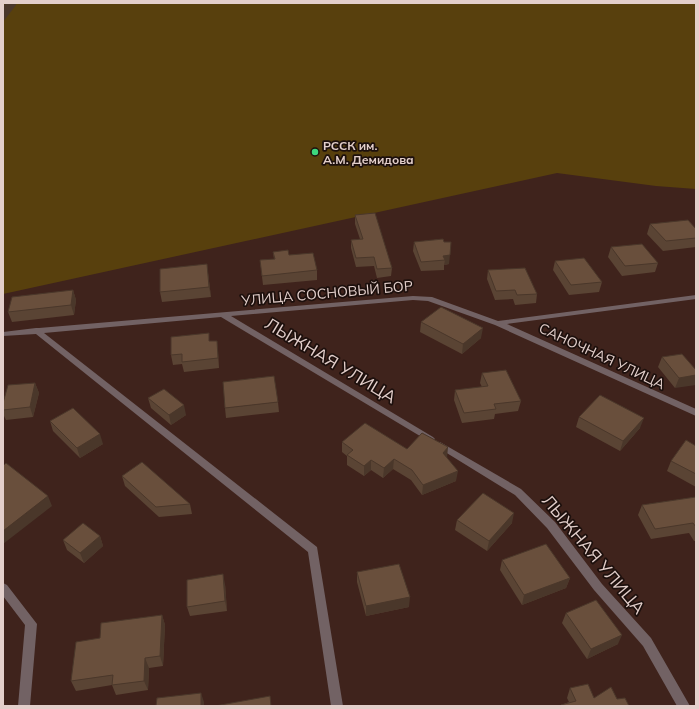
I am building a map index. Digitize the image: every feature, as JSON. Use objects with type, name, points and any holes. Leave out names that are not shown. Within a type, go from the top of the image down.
[{"type":"street","name":"УЛИЦА СОСНОВЫЙ БОР","points":[[3,334],[413,298],[429,299],[498,323],[696,297]]},
{"type":"street","name":"ЛЫЖНАЯ УЛИЦА","points":[[223,315],[518,492],[551,525],[598,587],[647,642],[684,706]]},
{"type":"street","name":"САНОЧНАЯ УЛИЦА","points":[[498,323],[696,414]]},
{"type":"street","points":[[36,330],[313,550],[337,706]]},
{"type":"street","points":[[3,588],[31,624],[24,706]]},
{"type":"shaded area","name":"РССК им. А.М. Демидова","points":[[3,3],[696,3],[696,189],[656,186],[557,173],[3,294]]},
{"type":"building","points":[[375,213],[392,268],[377,269],[374,257],[356,258],[351,240],[363,239],[355,215]]},
{"type":"building","points":[[688,220],[696,229],[696,238],[666,241],[650,224]]},
{"type":"building","points":[[443,239],[444,242],[451,242],[450,255],[443,256],[445,260],[421,262],[414,242]]},
{"type":"building","points":[[642,244],[658,263],[625,266],[611,247]]},
{"type":"building","points":[[288,250],[289,255],[313,253],[317,270],[262,276],[260,260],[275,259],[273,252]]},
{"type":"building","points":[[584,258],[602,282],[571,285],[555,261]]},
{"type":"building","points":[[207,264],[209,287],[160,292],[160,269]]},
{"type":"building","points":[[525,268],[537,294],[517,295],[515,290],[496,291],[488,270]]},
{"type":"building","points":[[73,290],[71,305],[8,312],[12,297]]},
{"type":"building","points":[[441,307],[483,328],[463,344],[421,322]]},
{"type":"building","points":[[209,333],[209,341],[217,341],[218,358],[182,362],[182,354],[171,355],[171,337]]},
{"type":"building","points":[[682,354],[696,370],[696,375],[679,378],[662,357]]},
{"type":"building","points":[[506,370],[521,401],[494,404],[496,409],[464,413],[455,390],[488,386],[482,373]]},
{"type":"building","points":[[274,376],[278,402],[225,408],[223,382]]},
{"type":"building","points":[[35,383],[30,407],[3,410],[3,403],[8,385]]},
{"type":"building","points":[[164,389],[184,405],[169,415],[148,398]]},
{"type":"building","points":[[600,395],[644,418],[623,441],[579,417]]},
{"type":"building","points":[[73,408],[100,434],[77,448],[50,421]]},
{"type":"building","points":[[365,423],[407,449],[422,433],[448,447],[443,453],[458,471],[423,485],[412,470],[394,459],[384,468],[371,460],[364,466],[347,455],[353,450],[342,442]]},
{"type":"building","points":[[686,440],[696,446],[696,474],[671,461]]},
{"type":"building","points":[[142,462],[190,504],[156,507],[122,476]]},
{"type":"building","points":[[6,463],[48,496],[3,531],[3,466]]},
{"type":"building","points":[[483,493],[514,513],[489,541],[457,520]]},
{"type":"building","points":[[696,497],[696,527],[693,523],[655,529],[642,505]]},
{"type":"building","points":[[83,523],[100,536],[80,553],[63,540]]},
{"type":"building","points":[[546,544],[570,578],[524,595],[502,560]]},
{"type":"building","points":[[399,564],[410,597],[366,606],[357,572]]},
{"type":"building","points":[[223,574],[225,601],[187,607],[187,580]]},
{"type":"building","points":[[596,600],[622,635],[591,649],[566,613]]},
{"type":"building","points":[[162,615],[160,656],[145,658],[144,681],[112,685],[113,675],[71,681],[76,642],[100,638],[101,623]]},
{"type":"building","points":[[588,684],[594,698],[611,687],[617,699],[625,698],[629,706],[561,706],[576,701],[570,688]]},
{"type":"building","points":[[201,693],[201,706],[156,706],[157,698]]},
{"type":"building","points":[[270,696],[271,706],[215,706]]},
{"type":"place","name":"РССК им. А.М. Демидова","points":[[315,152]]}]
